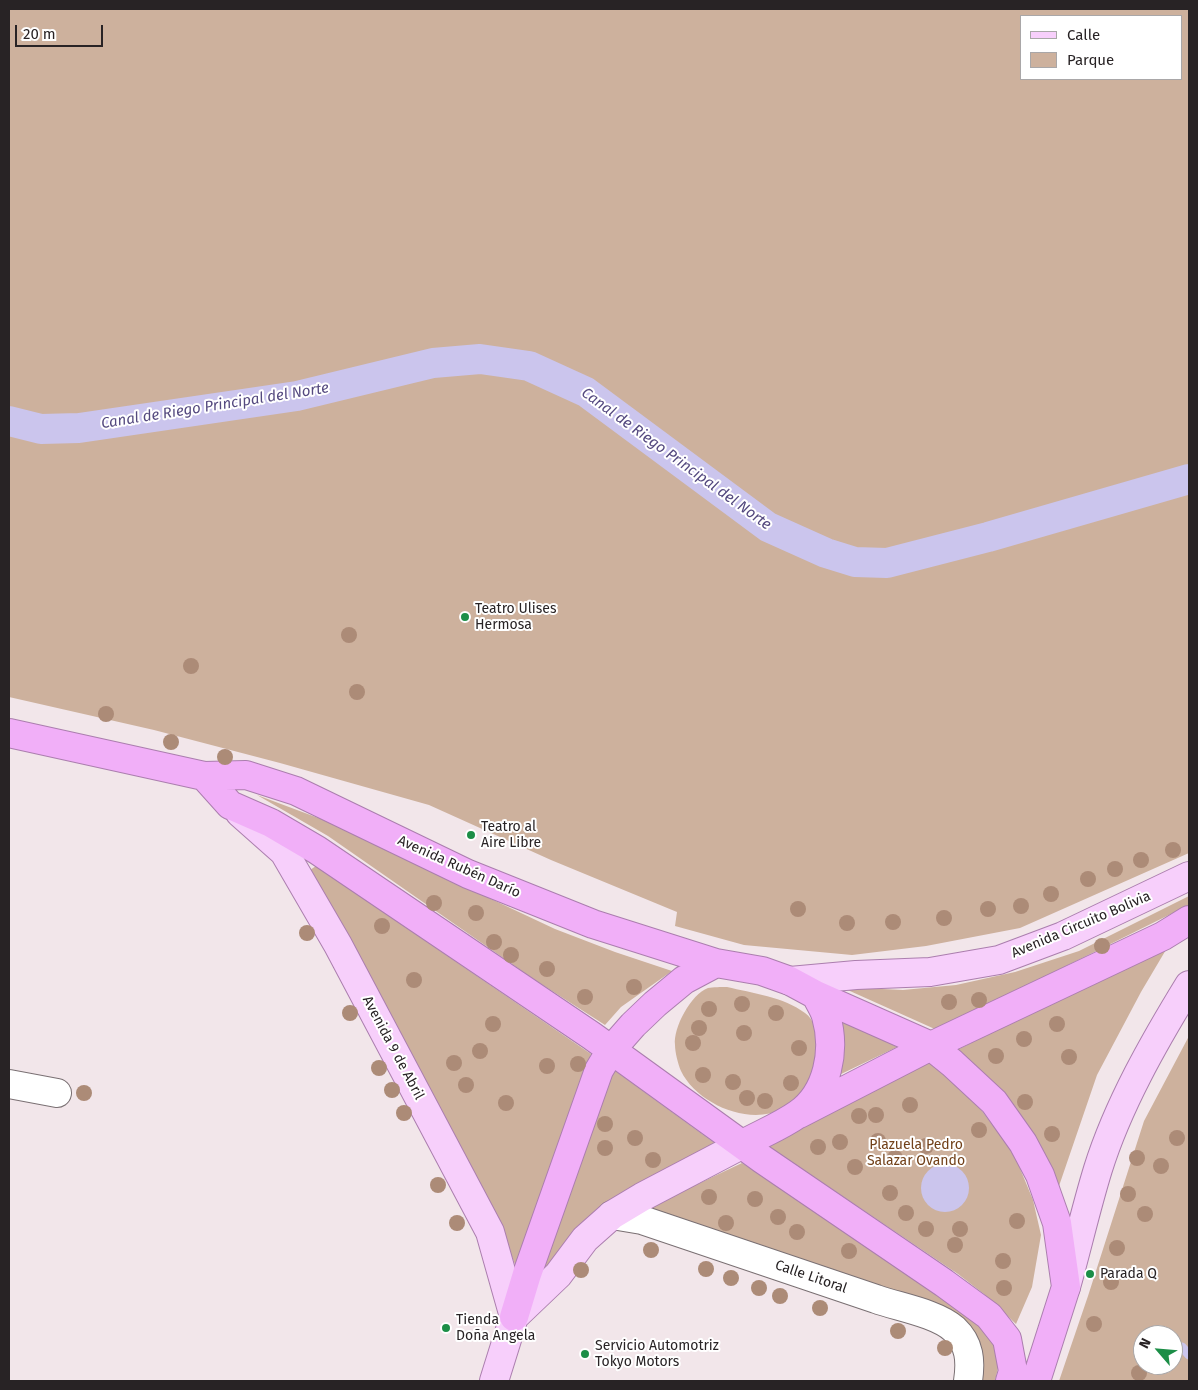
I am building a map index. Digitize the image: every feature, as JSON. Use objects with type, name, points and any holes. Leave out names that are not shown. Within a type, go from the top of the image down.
[{"type":"highway","name":"Avenida Rubén Darío","points":[[9,734],[204,776],[246,775],[296,791],[468,874],[593,924],[716,963],[762,971],[790,981],[816,995]]},
{"type":"highway","points":[[204,776],[230,805],[271,823],[307,844],[611,1050],[770,1164],[944,1282],[989,1316],[1007,1340],[1012,1371],[1010,1381]]},
{"type":"highway","points":[[743,1144],[931,1046],[1163,936],[1189,920]]},
{"type":"highway","points":[[514,1316],[599,1070],[611,1050],[633,1025],[684,980],[716,963]]},
{"type":"highway","points":[[816,995],[931,1046],[994,1102],[1023,1143],[1040,1175],[1057,1223],[1066,1287],[1036,1381]]},
{"type":"highway","points":[[799,1114],[820,1092],[828,1066],[830,1041],[826,1015],[816,995]]},
{"type":"main road","name":"Avenida 9 de Abril","points":[[230,805],[284,852],[338,945],[490,1232],[514,1316]]},
{"type":"main road","name":"Avenida Circuito Bolivia","points":[[790,981],[856,975],[930,972],[999,960],[1063,936],[1189,876]]},
{"type":"main road","points":[[1066,1287],[1098,1168],[1128,1094],[1165,1024],[1189,985]]},
{"type":"main road","points":[[494,1381],[514,1316],[558,1275],[585,1239],[612,1215],[642,1197],[743,1144]]},
{"type":"street","points":[[9,1084],[56,1093]]},
{"type":"street","name":"Calle Litoral","points":[[612,1215],[642,1220],[880,1301],[931,1316],[954,1329],[966,1347],[970,1363],[968,1381]]},
{"type":"green space","points":[[9,9],[1189,9],[1189,853],[1020,928],[926,946],[852,955],[744,945],[675,926],[677,912],[551,860],[429,805],[154,730],[9,697]]},
{"type":"green space","points":[[257,795],[321,819],[555,929],[672,971],[621,1007],[605,1025],[535,980],[328,836]]},
{"type":"green space","points":[[316,866],[591,1054],[516,1267],[493,1209],[310,870]]},
{"type":"green space","points":[[1189,896],[1189,905],[937,1030],[841,987],[903,990],[956,985],[1015,972],[1079,951]]},
{"type":"green space","points":[[1170,943],[1141,992],[1097,1075],[1059,1186],[1044,1154],[955,1051]]},
{"type":"green space","points":[[727,987],[768,996],[787,1003],[805,1013],[811,1019],[815,1028],[818,1049],[815,1071],[812,1080],[803,1093],[782,1109],[769,1114],[755,1115],[725,1109],[699,1093],[681,1071],[676,1054],[675,1038],[684,1012],[702,991],[708,988]]},
{"type":"green space","points":[[839,1018],[897,1047],[837,1076]]},
{"type":"green space","points":[[1189,1036],[1189,1381],[1059,1381],[1144,1121]]},
{"type":"green space","name":"Plazuela Pedro Salazar Ovando","points":[[930,1060],[982,1111],[1014,1154],[1033,1200],[1041,1235],[1032,1287],[1016,1324],[984,1294],[958,1274],[765,1144]]},
{"type":"green space","points":[[610,1067],[720,1147],[539,1278]]},
{"type":"green space","points":[[742,1163],[933,1290],[987,1331],[996,1351],[998,1368],[995,1381],[980,1381],[980,1349],[643,1210]]},
{"type":"shaded area","points":[[940,1164],[950,1164],[962,1171],[969,1183],[969,1193],[962,1205],[950,1212],[940,1212],[932,1208],[925,1201],[921,1193],[921,1183],[925,1175],[932,1168]]},
{"type":"waterway","name":"Canal de Riego Principal del Norte","points":[[9,421],[41,429],[79,428],[297,396],[433,363],[480,359],[529,366],[586,392],[768,527],[826,553],[855,562],[887,563],[988,537],[1189,479]]},
{"type":"waterway","points":[[1183,1348],[1189,1355]]},
{"type":"place","name":"Teatro Ulises Hermosa","points":[[465,617]]},
{"type":"place","name":"Teatro al Aire Libre","points":[[471,835]]},
{"type":"place","name":"Parada Q","points":[[1090,1274]]},
{"type":"place","name":"Tienda Doña Angela","points":[[446,1328]]},
{"type":"place","name":"Servicio Automotriz Tokyo Motors","points":[[585,1354]]}]
